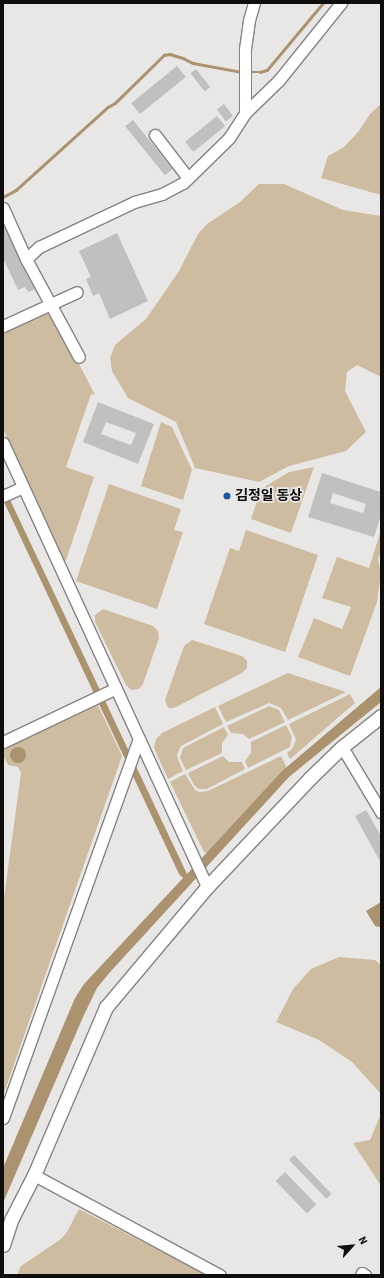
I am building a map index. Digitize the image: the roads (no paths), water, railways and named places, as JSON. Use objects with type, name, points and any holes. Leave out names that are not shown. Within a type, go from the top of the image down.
[{"type":"main road","points":[[3,1244],[12,1218],[34,1175],[106,1007],[207,887],[310,778],[342,747],[381,716]]},
{"type":"street","points":[[245,113],[244,49],[249,20],[254,3]]},
{"type":"street","points":[[26,258],[38,247],[134,202],[162,194],[183,183],[229,138],[245,113],[279,80],[341,3]]},
{"type":"street","points":[[155,135],[188,178]]},
{"type":"street","points":[[3,208],[26,258],[79,357]]},
{"type":"street","points":[[3,326],[50,302],[77,292]]},
{"type":"street","points":[[3,443],[207,887]]},
{"type":"street","points":[[6,495],[23,487]]},
{"type":"street","points":[[3,742],[116,688]]},
{"type":"street","points":[[3,1118],[139,739]]},
{"type":"street","points":[[342,747],[381,812]]},
{"type":"street","points":[[34,1175],[220,1275]]},
{"type":"street","points":[[361,1275],[362,1273],[365,1275]]},
{"type":"waterway","points":[[247,72],[260,72],[267,70],[323,3]]},
{"type":"waterway","points":[[3,197],[16,190],[108,107],[115,103],[164,55],[170,54],[193,63],[242,72]]},
{"type":"place","name":"김정일 동상","points":[[227,496]]}]
